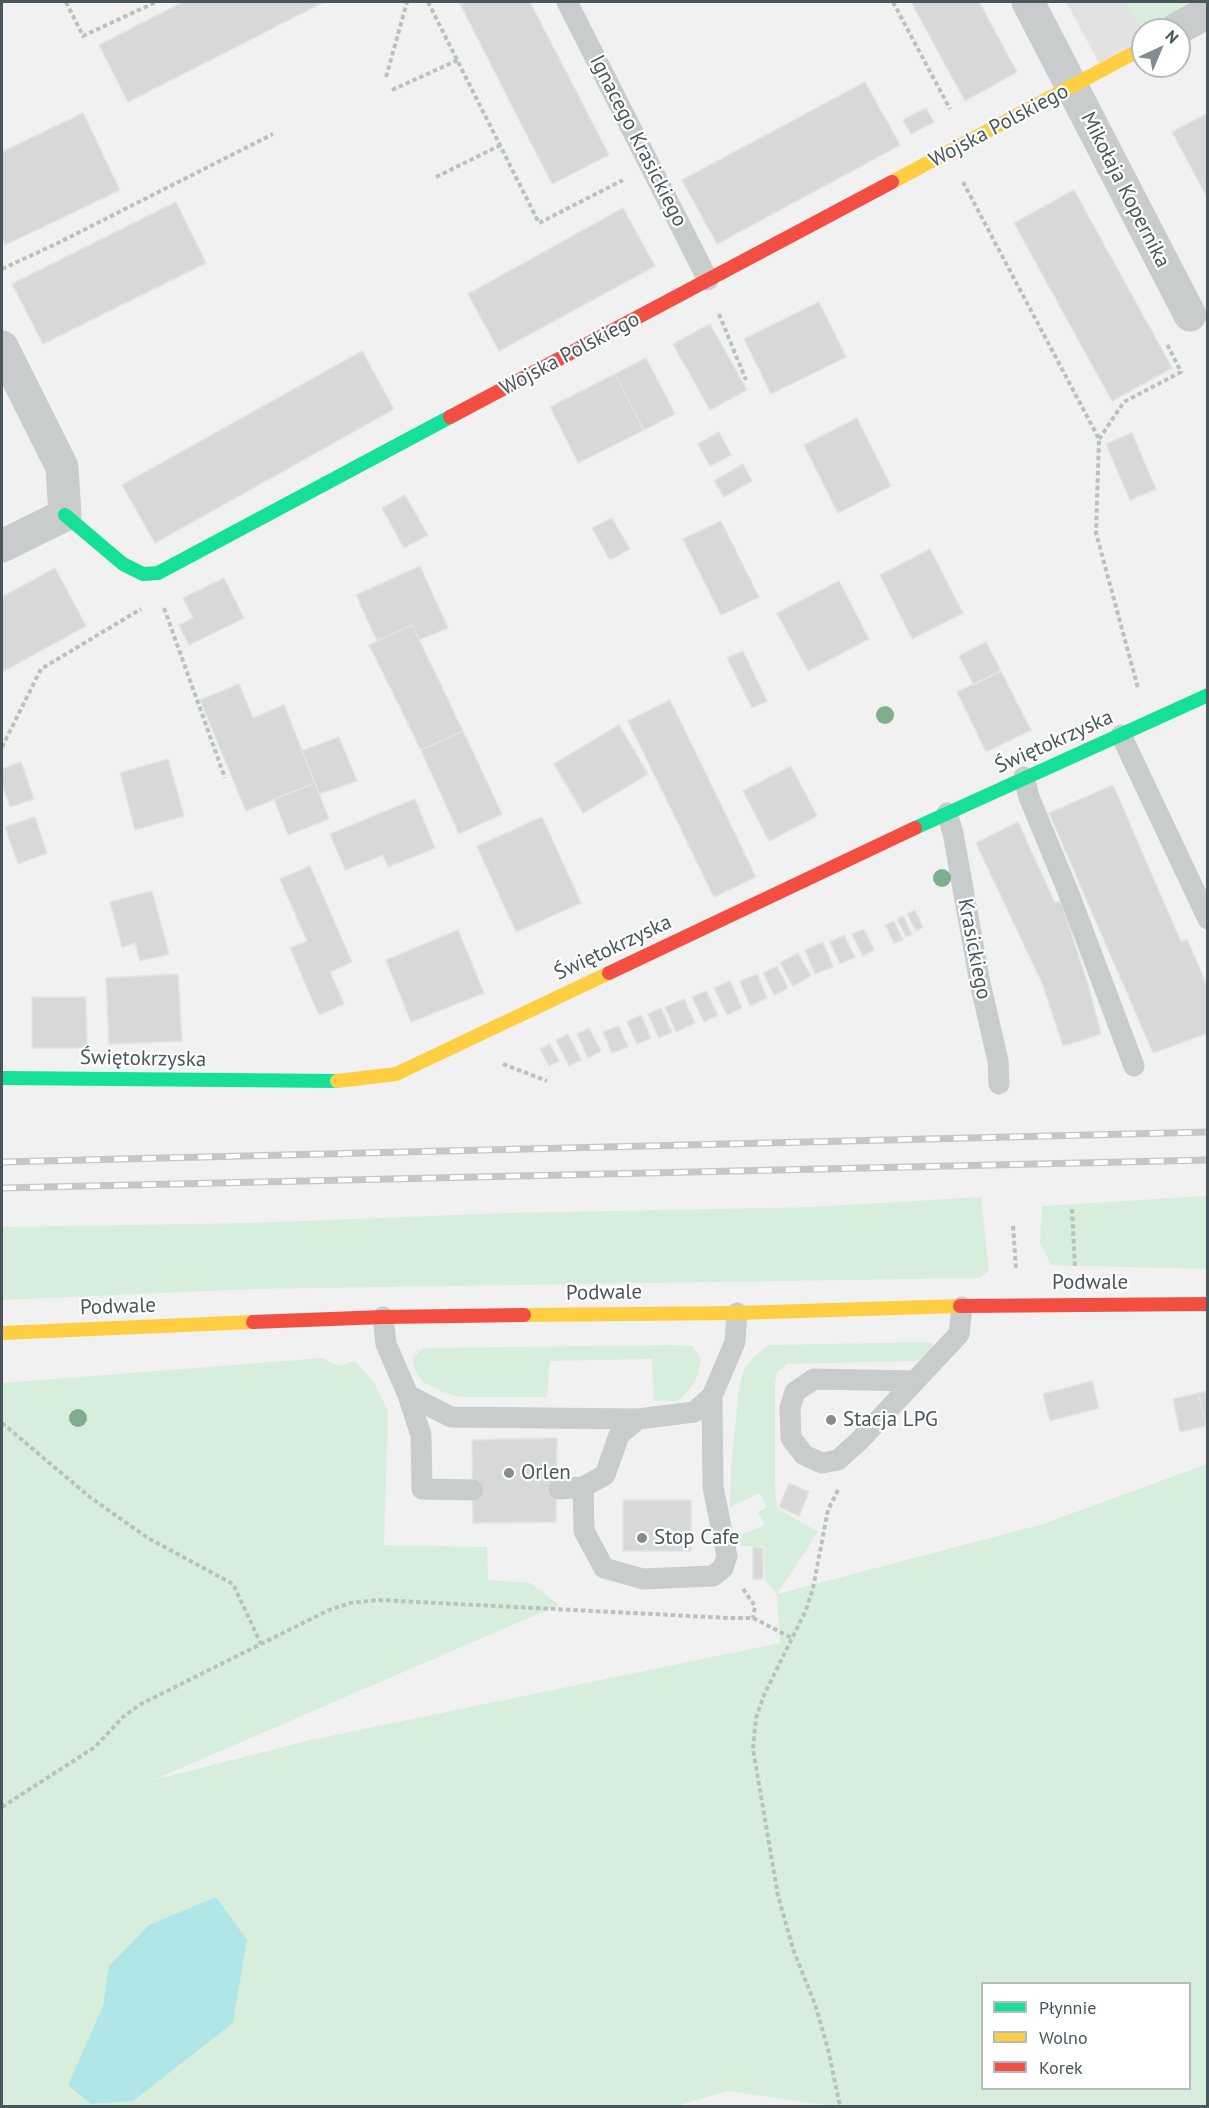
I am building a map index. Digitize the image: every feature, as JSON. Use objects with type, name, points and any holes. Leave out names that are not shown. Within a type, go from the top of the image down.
[{"type":"street","name":"Mikołaja Kopernika","points":[[1028,2],[1190,315]]},
{"type":"street","points":[[1191,21],[1208,12]]},
{"type":"street","name":"Wojska Polskiego","points":[[158,573],[1131,55]]},
{"type":"street","points":[[2,347],[62,467],[65,515],[123,564],[143,574],[158,573]]},
{"type":"street","points":[[2,546],[65,515]]},
{"type":"street","name":"Świętokrzyska","points":[[2,1078],[291,1082],[340,1081],[396,1074],[1024,777],[1208,695]]},
{"type":"street","name":"Podwale","points":[[2,1333],[383,1317],[737,1313],[1022,1304],[1208,1304]]},
{"type":"lane","name":"Ignacego Krasickiego","points":[[567,2],[708,280]]},
{"type":"lane","points":[[1121,735],[1208,919]]},
{"type":"lane","points":[[1024,777],[1029,797],[1069,894],[1134,1066]]},
{"type":"lane","name":"Krasickiego","points":[[947,813],[953,833],[980,983],[998,1061],[999,1084]]},
{"type":"lane","points":[[915,1381],[814,1379],[795,1392],[790,1408],[791,1437],[804,1455],[822,1463],[838,1460],[859,1442],[959,1334],[962,1307]]},
{"type":"lane","points":[[583,1487],[584,1531],[604,1568],[643,1579],[713,1576],[723,1568],[727,1556],[713,1487],[712,1396],[735,1342],[737,1313]]},
{"type":"lane","points":[[383,1317],[386,1344],[408,1395],[421,1435],[422,1489],[473,1490]]},
{"type":"lane","points":[[408,1395],[451,1417],[638,1419],[693,1412],[712,1396]]},
{"type":"lane","points":[[559,1489],[583,1487],[605,1475],[619,1435],[638,1419]]},
{"type":"path","points":[[66,2],[82,36],[156,2]]},
{"type":"path","points":[[386,77],[407,2]]},
{"type":"path","points":[[428,2],[539,223],[629,176]]},
{"type":"path","points":[[893,2],[947,104]]},
{"type":"path","points":[[392,90],[458,60]]},
{"type":"path","points":[[2,268],[58,243],[273,134]]},
{"type":"path","points":[[436,177],[501,145]]},
{"type":"path","points":[[958,174],[1099,439],[1096,533],[1140,697]]},
{"type":"path","points":[[715,306],[746,380]]},
{"type":"path","points":[[1099,439],[1124,402],[1181,372],[1162,336]]},
{"type":"path","points":[[158,573],[158,591],[225,778]]},
{"type":"path","points":[[2,747],[41,669],[138,612],[158,591]]},
{"type":"path","points":[[492,1060],[547,1081]]},
{"type":"path","points":[[1072,1209],[1076,1274]]},
{"type":"path","points":[[1013,1226],[1016,1273]]},
{"type":"path","points":[[2,1423],[91,1498],[148,1538],[233,1584],[261,1644]]},
{"type":"path","points":[[840,2106],[828,2049],[794,1952],[778,1896],[753,1749],[756,1718],[764,1695],[813,1588],[828,1510],[841,1484]]},
{"type":"path","points":[[2,1807],[95,1747],[123,1717],[141,1704],[329,1610],[350,1603],[379,1600],[753,1618],[792,1638]]},
{"type":"shaded area","points":[[1066,2],[1207,2],[1180,18],[1131,18],[1131,46],[1099,63]]},
{"type":"green space","points":[[1126,2],[1203,2],[1173,18],[1135,18]]},
{"type":"green space","points":[[1207,1196],[1207,1269],[1051,1265],[1040,1242],[1042,1206]]},
{"type":"green space","points":[[981,1197],[989,1270],[980,1278],[255,1289],[2,1300],[2,1227],[250,1223],[509,1213],[813,1207]]},
{"type":"green space","points":[[932,1342],[933,1350],[928,1356],[915,1361],[787,1364],[777,1372],[775,1383],[775,1487],[777,1508],[818,1532],[777,1594],[1043,1524],[1207,1464],[1207,2106],[831,2106],[729,2091],[676,2106],[2,2106],[2,1383],[323,1358],[338,1366],[355,1361],[373,1381],[388,1411],[384,1545],[487,1547],[488,1580],[530,1583],[559,1605],[153,1780],[311,1740],[780,1643],[777,1595],[765,1579],[764,1546],[740,1546],[735,1542],[737,1536],[765,1525],[758,1512],[767,1507],[760,1493],[730,1507],[731,1467],[739,1388],[743,1372],[752,1358],[769,1345]]},
{"type":"green space","points":[[693,1346],[701,1359],[698,1375],[690,1389],[678,1401],[654,1401],[652,1359],[550,1361],[547,1397],[460,1397],[423,1382],[415,1370],[412,1359],[423,1348]]},
{"type":"water","points":[[216,1897],[247,1940],[233,2023],[133,2101],[91,2104],[68,2085],[103,2006],[109,1966],[149,1925]]},
{"type":"building","points":[[183,2],[324,2],[128,102],[99,45]]},
{"type":"building","points":[[459,2],[530,2],[609,155],[552,184]]},
{"type":"building","points":[[911,2],[979,2],[1017,72],[965,101]]},
{"type":"building","points":[[865,82],[900,145],[717,244],[682,180]]},
{"type":"building","points":[[926,108],[934,122],[911,134],[903,120]]},
{"type":"building","points":[[83,113],[120,190],[5,245],[2,238],[2,152]]},
{"type":"building","points":[[1208,113],[1208,199],[1172,132]]},
{"type":"building","points":[[1074,190],[1172,368],[1112,401],[1014,223]]},
{"type":"building","points":[[176,202],[206,263],[43,344],[12,284]]},
{"type":"building","points":[[623,208],[655,266],[499,351],[468,294]]},
{"type":"building","points":[[819,302],[846,357],[771,394],[744,339]]},
{"type":"building","points":[[710,324],[747,390],[710,410],[673,344]]},
{"type":"building","points":[[362,351],[394,409],[155,543],[122,485]]},
{"type":"building","points":[[646,358],[675,414],[644,430],[615,374]]},
{"type":"building","points":[[615,374],[644,430],[578,463],[550,407]]},
{"type":"building","points":[[857,418],[891,486],[838,513],[804,445]]},
{"type":"building","points":[[719,432],[731,455],[710,466],[698,444]]},
{"type":"building","points":[[1132,433],[1156,489],[1130,500],[1106,444]]},
{"type":"building","points":[[743,464],[752,481],[724,497],[714,481]]},
{"type":"building","points":[[405,495],[428,535],[404,548],[382,508]]},
{"type":"building","points":[[612,518],[630,549],[610,560],[592,528]]},
{"type":"building","points":[[721,521],[759,597],[721,615],[683,539]]},
{"type":"building","points":[[930,549],[963,613],[912,639],[880,575]]},
{"type":"building","points":[[420,566],[448,628],[419,640],[412,625],[377,641],[356,595]]},
{"type":"building","points":[[55,568],[86,626],[2,672],[2,597]]},
{"type":"building","points":[[224,578],[244,618],[189,645],[179,625],[193,618],[183,598]]},
{"type":"building","points":[[839,581],[869,639],[808,671],[777,613]]},
{"type":"building","points":[[412,625],[463,731],[421,750],[369,645]]},
{"type":"building","points":[[986,642],[1001,671],[974,685],[959,656]]},
{"type":"building","points":[[743,651],[767,701],[752,708],[727,658]]},
{"type":"building","points":[[1001,671],[1031,730],[986,752],[957,692]]},
{"type":"building","points":[[239,684],[253,718],[284,705],[315,783],[246,811],[200,700]]},
{"type":"building","points":[[670,700],[756,877],[714,897],[628,721]]},
{"type":"building","points":[[619,725],[648,774],[583,813],[554,764]]},
{"type":"building","points":[[463,731],[502,814],[459,834],[421,750]]},
{"type":"building","points":[[339,737],[357,781],[319,794],[302,751]]},
{"type":"building","points":[[168,759],[184,816],[135,830],[120,773]]},
{"type":"building","points":[[21,762],[34,799],[10,807],[2,784],[2,769]]},
{"type":"building","points":[[791,766],[817,816],[769,841],[743,791]]},
{"type":"building","points":[[315,783],[329,819],[288,835],[274,799]]},
{"type":"building","points":[[1113,785],[1181,942],[1187,939],[1208,988],[1208,1033],[1153,1053],[1049,813]]},
{"type":"building","points":[[415,799],[435,848],[388,867],[383,855],[345,870],[330,834]]},
{"type":"building","points":[[35,817],[47,853],[18,864],[5,827]]},
{"type":"building","points":[[542,817],[581,903],[516,932],[477,846]]},
{"type":"building","points":[[1018,822],[1055,903],[1061,901],[1101,1034],[1063,1046],[1042,983],[976,843]]},
{"type":"building","points":[[310,866],[352,962],[330,972],[344,1004],[319,1015],[290,948],[307,941],[280,879]]},
{"type":"building","points":[[152,891],[169,954],[140,961],[135,943],[122,947],[110,902]]},
{"type":"building","points":[[915,910],[923,927],[916,931],[907,914]]},
{"type":"building","points":[[903,916],[912,934],[906,937],[897,919]]},
{"type":"building","points":[[894,921],[903,940],[894,943],[885,925]]},
{"type":"building","points":[[864,929],[874,950],[863,956],[852,934]]},
{"type":"building","points":[[458,930],[484,993],[411,1022],[386,960]]},
{"type":"building","points":[[844,935],[855,957],[840,964],[830,942]]},
{"type":"building","points":[[823,942],[833,967],[815,974],[805,950]]},
{"type":"building","points":[[798,953],[811,976],[793,986],[780,963]]},
{"type":"building","points":[[777,966],[788,988],[774,995],[763,973]]},
{"type":"building","points":[[178,974],[182,1041],[109,1044],[106,978]]},
{"type":"building","points":[[757,974],[767,998],[750,1006],[740,981]]},
{"type":"building","points":[[730,981],[742,1008],[727,1015],[714,988]]},
{"type":"building","points":[[706,991],[718,1015],[704,1022],[692,997]]},
{"type":"building","points":[[32,997],[86,997],[87,1048],[32,1048]]},
{"type":"building","points":[[684,999],[695,1023],[676,1032],[665,1007]]},
{"type":"building","points":[[661,1008],[672,1032],[659,1038],[648,1014]]},
{"type":"building","points":[[641,1015],[651,1038],[637,1044],[627,1022]]},
{"type":"building","points":[[619,1026],[628,1047],[612,1053],[603,1032]]},
{"type":"building","points":[[589,1028],[601,1051],[588,1058],[577,1034]]},
{"type":"building","points":[[568,1034],[581,1060],[569,1066],[556,1040]]},
{"type":"building","points":[[550,1044],[559,1061],[549,1066],[540,1049]]},
{"type":"building","points":[[1092,1381],[1099,1408],[1050,1421],[1043,1394]]},
{"type":"building","points":[[1208,1391],[1208,1425],[1206,1426],[1198,1393]]},
{"type":"building","points":[[1198,1393],[1206,1426],[1180,1432],[1173,1399]]},
{"type":"building","points":[[557,1438],[556,1522],[473,1523],[472,1440]]},
{"type":"building","points":[[789,1483],[809,1492],[799,1516],[779,1507]]},
{"type":"building","points":[[623,1500],[691,1500],[691,1551],[623,1551]]},
{"type":"building","points":[[753,1547],[763,1548],[763,1579],[753,1579]]},
{"type":"railway","points":[[2,1162],[1208,1132]]},
{"type":"railway","points":[[2,1188],[1208,1160]]},
{"type":"traffic: fast","points":[[65,515],[123,564],[143,574],[158,573],[450,417]]},
{"type":"traffic: fast","points":[[915,828],[1208,695]]},
{"type":"traffic: fast","points":[[2,1078],[337,1081]]},
{"type":"traffic: slow","points":[[892,182],[1131,54]]},
{"type":"traffic: slow","points":[[337,1081],[396,1074],[609,973]]},
{"type":"traffic: slow","points":[[524,1315],[737,1313],[960,1306]]},
{"type":"traffic: slow","points":[[2,1333],[253,1322]]},
{"type":"traffic: jam","points":[[450,417],[892,182]]},
{"type":"traffic: jam","points":[[609,973],[915,828]]},
{"type":"traffic: jam","points":[[960,1306],[1208,1304]]},
{"type":"traffic: jam","points":[[253,1322],[524,1315]]},
{"type":"place","name":"Stacja LPG","points":[[831,1420]]},
{"type":"place","name":"Orlen","points":[[509,1473]]},
{"type":"place","name":"Stop Cafe","points":[[642,1538]]}]
